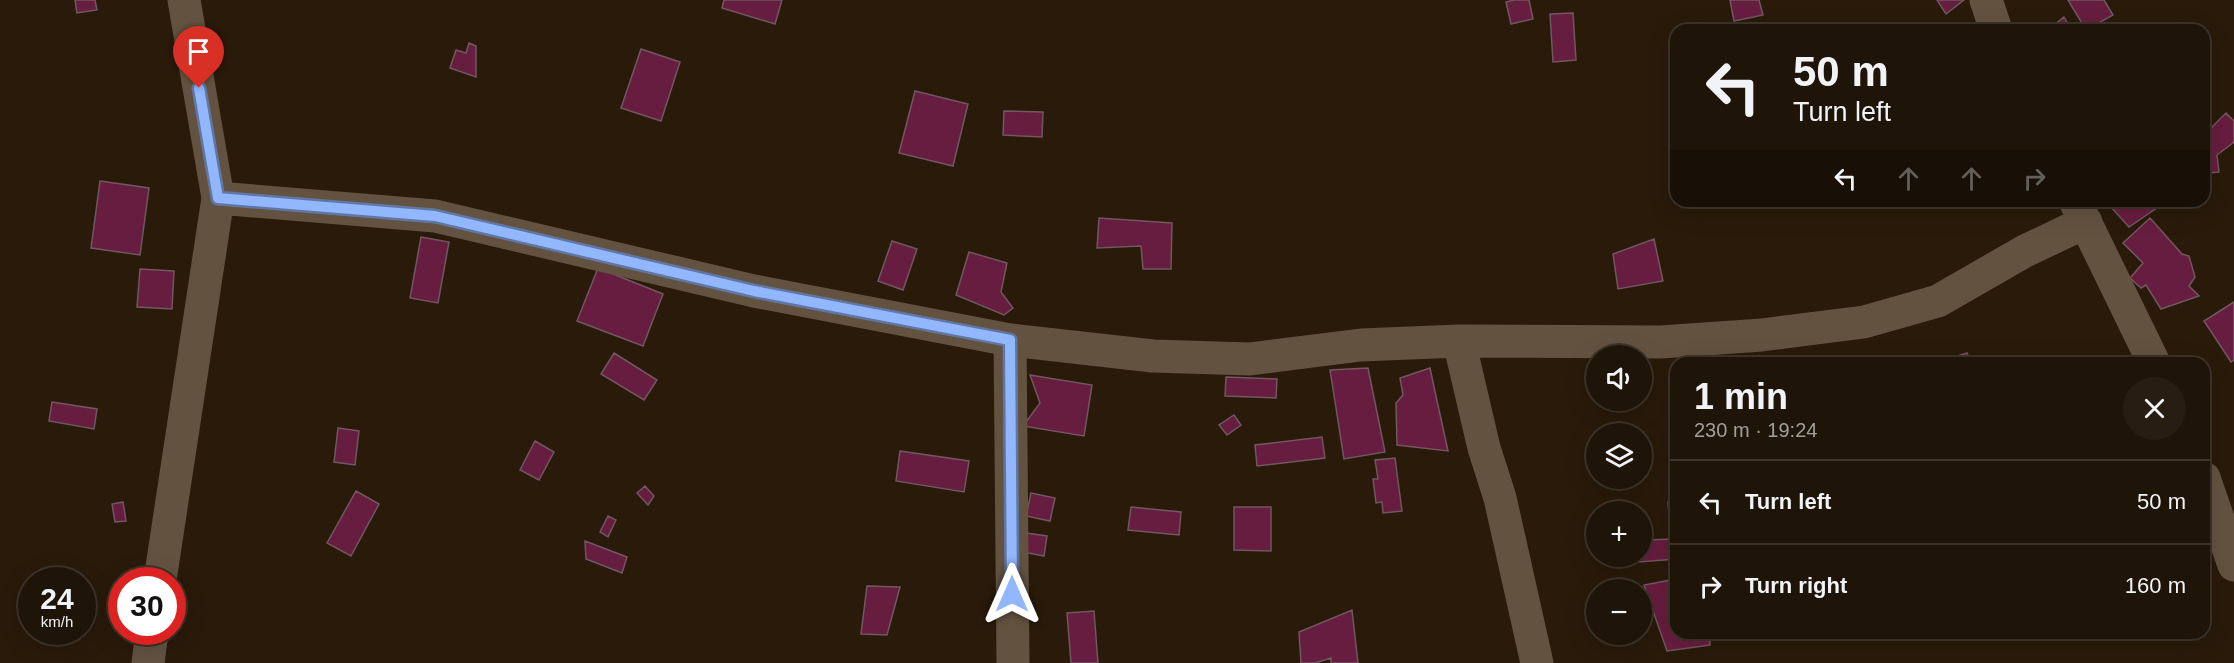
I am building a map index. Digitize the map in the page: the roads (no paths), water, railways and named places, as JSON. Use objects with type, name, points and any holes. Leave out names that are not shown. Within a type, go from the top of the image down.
[{"type":"street","points":[[162,567],[218,198],[184,0]]},
{"type":"street","points":[[1986,0],[1994,24]]},
{"type":"street","points":[[218,198],[435,216],[754,291],[1010,340],[1153,357],[1250,359],[1361,345],[1459,341],[1661,342],[1761,335],[1864,322],[1938,301],[2025,251],[2080,212],[2151,357]]},
{"type":"street","points":[[1010,340],[1013,663]]},
{"type":"street","points":[[1459,341],[1484,448],[1500,498],[1537,663]]},
{"type":"street","points":[[2210,495],[2234,565]]},
{"type":"street","points":[[148,663],[150,645]]}]
